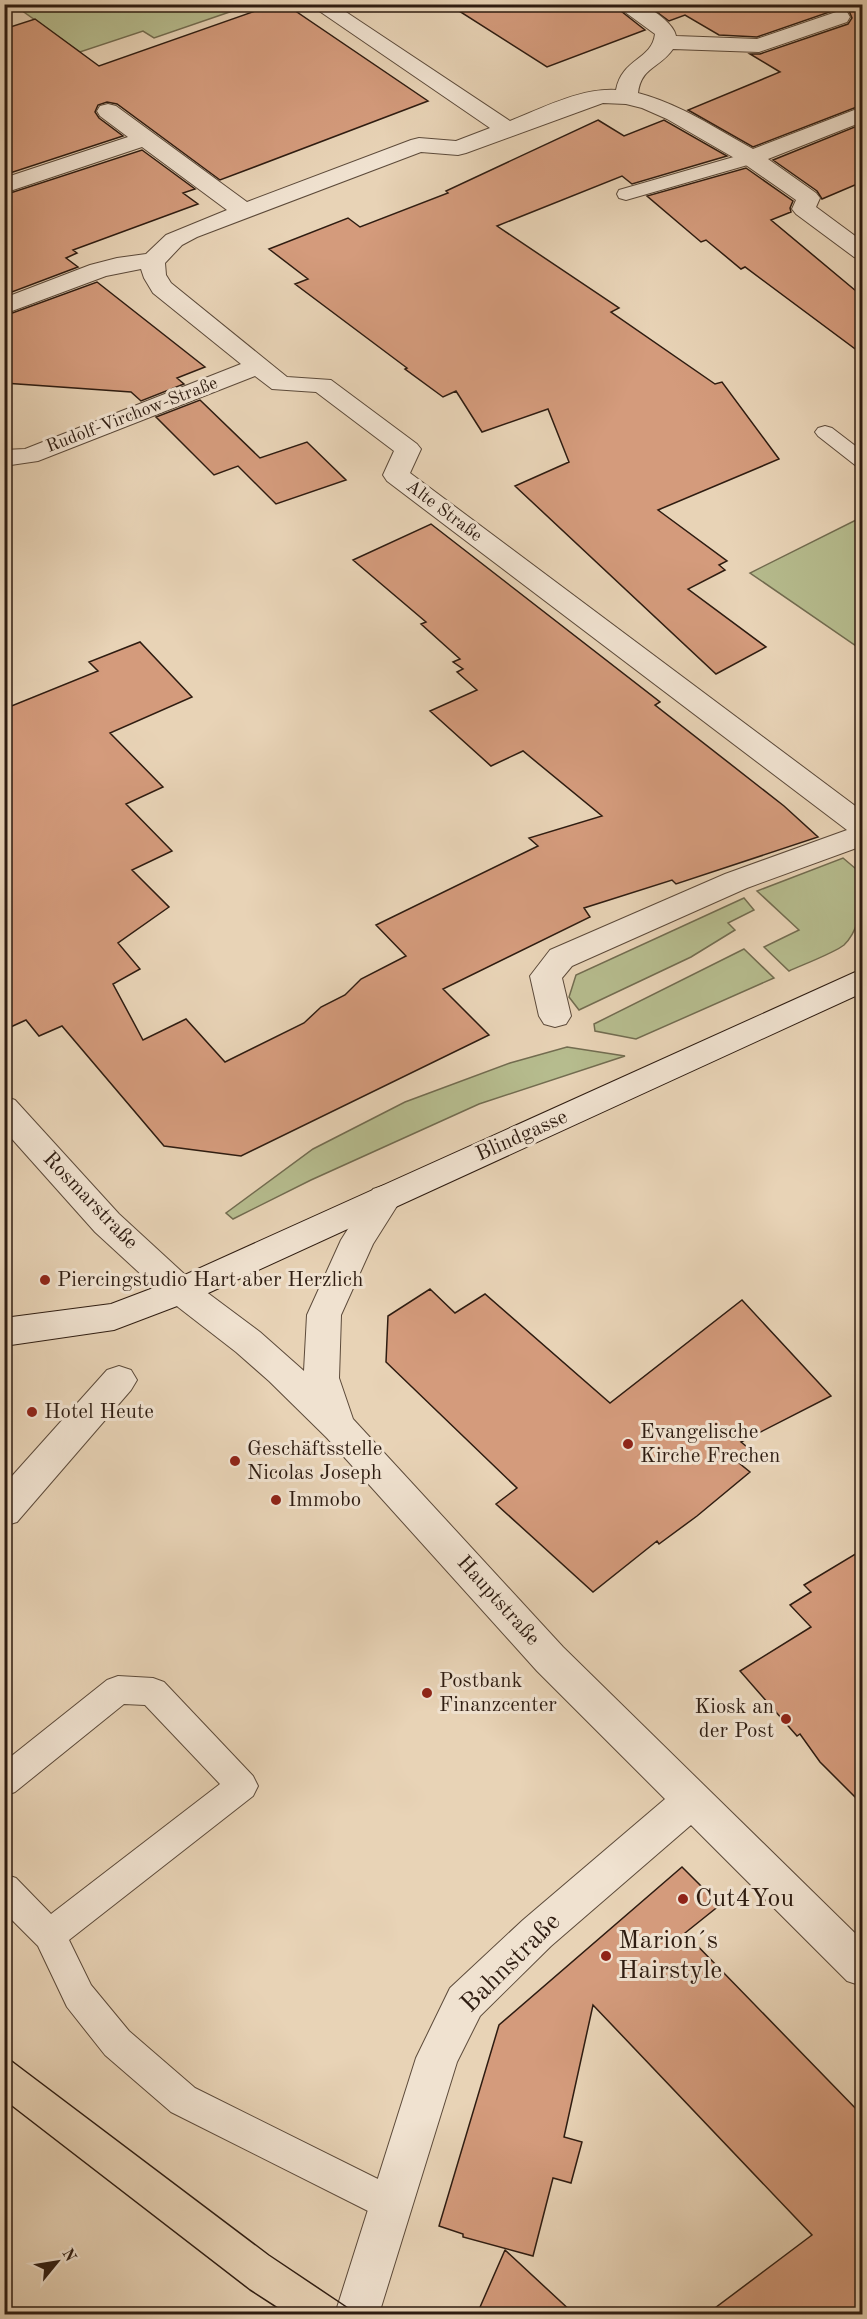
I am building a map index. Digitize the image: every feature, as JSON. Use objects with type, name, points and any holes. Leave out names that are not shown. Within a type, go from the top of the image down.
[{"type":"street","points":[[319,4],[507,129]]},
{"type":"street","points":[[624,4],[657,24],[666,33],[666,42],[661,53],[634,71],[626,97]]},
{"type":"street","points":[[666,42],[759,46],[839,17]]},
{"type":"street","points":[[4,307],[117,264],[138,260],[153,261],[174,240],[189,232],[419,145],[458,148],[580,102],[603,96],[626,97],[650,103],[675,114],[751,158],[808,198],[804,209],[862,252]]},
{"type":"street","points":[[108,111],[244,211]]},
{"type":"street","points":[[751,158],[862,114]]},
{"type":"street","points":[[4,186],[146,138]]},
{"type":"street","name":"Alte Straße","points":[[153,261],[154,278],[162,288],[258,366],[281,384],[322,385],[408,449],[396,475],[705,710],[796,774],[862,826]]},
{"type":"street","name":"Rudolf-Virchow-Straße","points":[[4,458],[29,456],[258,366]]},
{"type":"street","points":[[555,1016],[546,976],[561,958],[736,881],[862,835]]},
{"type":"street","name":"Blindgasse","points":[[4,1332],[114,1317],[181,1291],[862,980]]},
{"type":"street","name":"Rosmarstraße","points":[[4,1108],[106,1223],[181,1291]]},
{"type":"street","points":[[340,1428],[321,1378],[324,1315],[358,1240],[385,1198]]},
{"type":"street","name":"Hauptstraße","points":[[181,1291],[248,1342],[340,1428],[550,1659],[862,1967]]},
{"type":"street","points":[[4,1511],[119,1380]]},
{"type":"street","name":"Bahnstraße","points":[[357,2314],[436,2058],[465,2002],[537,1933],[693,1799]]},
{"type":"lane","points":[[626,194],[751,158]]},
{"type":"lane","points":[[825,432],[862,461]]},
{"type":"lane","points":[[4,1782],[118,1690],[153,1692],[242,1786],[50,1935]]},
{"type":"lane","points":[[4,1889],[50,1935],[79,1996],[117,2043],[183,2100],[391,2204]]},
{"type":"green space","points":[[14,5],[250,5],[154,38],[143,31],[80,52]]},
{"type":"green space","points":[[862,517],[862,650],[750,573]]},
{"type":"green space","points":[[843,858],[862,874],[860,912],[855,930],[844,945],[789,971],[764,947],[799,930],[757,891]]},
{"type":"green space","points":[[744,898],[754,910],[728,923],[735,930],[691,957],[579,1010],[569,997],[576,975]]},
{"type":"green space","points":[[744,949],[774,978],[636,1039],[595,1031],[594,1024]]},
{"type":"green space","points":[[567,1047],[625,1056],[479,1104],[311,1180],[233,1219],[226,1213],[313,1149],[405,1102],[510,1063]]},
{"type":"building","points":[[275,4],[285,4],[428,101],[220,180],[117,104],[107,102],[98,105],[95,112],[99,118],[123,136],[4,175],[4,29],[35,19],[99,66]]},
{"type":"building","points":[[448,4],[612,4],[645,30],[547,67]]},
{"type":"building","points":[[646,4],[862,4],[862,105],[753,147],[688,110],[780,72],[750,54],[760,54],[848,24],[852,18],[849,11],[838,9],[757,37],[719,35],[685,15],[669,21]]},
{"type":"building","points":[[598,120],[624,136],[664,120],[727,156],[632,184],[622,176],[497,226],[619,308],[611,312],[715,384],[722,382],[779,459],[658,510],[727,561],[719,565],[725,570],[688,589],[766,647],[716,674],[515,486],[569,462],[548,409],[482,432],[456,391],[443,397],[405,369],[407,368],[295,284],[308,279],[269,249],[348,218],[360,227],[448,193],[446,191]]},
{"type":"building","points":[[862,124],[862,182],[822,199],[817,191],[773,160]]},
{"type":"building","points":[[142,150],[195,189],[183,193],[198,204],[73,250],[77,253],[66,258],[78,267],[4,295],[4,195]]},
{"type":"building","points":[[746,168],[793,201],[791,212],[771,220],[862,296],[862,354],[745,267],[741,269],[706,240],[701,242],[647,196]]},
{"type":"building","points":[[97,282],[205,367],[177,378],[184,384],[141,401],[131,392],[4,383],[4,316]]},
{"type":"building","points":[[200,400],[260,458],[307,442],[346,480],[276,504],[238,466],[214,475],[156,417]]},
{"type":"building","points":[[431,524],[660,702],[655,705],[784,806],[818,837],[676,884],[672,880],[584,908],[590,917],[443,989],[489,1035],[241,1156],[164,1146],[62,1026],[39,1036],[26,1020],[4,1030],[4,709],[98,671],[89,662],[140,642],[192,697],[110,733],[163,787],[126,804],[172,851],[132,870],[169,907],[118,943],[140,969],[113,984],[143,1040],[186,1019],[225,1062],[304,1023],[321,1007],[345,995],[361,979],[406,956],[376,925],[538,846],[529,838],[602,816],[523,751],[491,766],[430,711],[477,690],[457,672],[463,669],[453,662],[460,659],[421,624],[426,622],[353,560]]},
{"type":"building","name":"Evangelische Kirche Frechen","points":[[430,1289],[455,1313],[485,1294],[610,1403],[742,1300],[831,1396],[741,1442],[753,1452],[739,1463],[750,1472],[697,1516],[659,1544],[657,1541],[593,1592],[496,1504],[517,1488],[386,1362],[388,1316]]},
{"type":"building","points":[[862,1550],[862,1804],[820,1762],[800,1734],[797,1736],[740,1671],[811,1627],[790,1605],[811,1592],[804,1585]]},
{"type":"building","points":[[682,1867],[720,1905],[685,1933],[862,2115],[862,2314],[707,2314],[812,2235],[593,2005],[564,2137],[582,2142],[571,2183],[553,2178],[533,2256],[463,2237],[463,2234],[439,2226],[499,2025]]},
{"type":"building","points":[[505,2250],[574,2314],[477,2314]]},
{"type":"tram line","points":[[4,2055],[269,2255],[357,2314]]},
{"type":"tram line","points":[[4,2100],[250,2290],[287,2314]]},
{"type":"place","name":"Piercingstudio Hart aber Herzlich","points":[[45,1280]]},
{"type":"place","name":"Hotel Heute","points":[[32,1412]]},
{"type":"place","name":"Evangelische Kirche Frechen","points":[[628,1444]]},
{"type":"place","name":"Geschäftsstelle Nicolas Joseph","points":[[235,1461]]},
{"type":"place","name":"Immobo","points":[[276,1500]]},
{"type":"place","name":"Postbank Finanzcenter","points":[[427,1693]]},
{"type":"place","name":"Kiosk an der Post","points":[[786,1719]]},
{"type":"place","name":"Cut4You","points":[[683,1899]]},
{"type":"place","name":"Marion´s Hairstyle","points":[[606,1956]]}]
